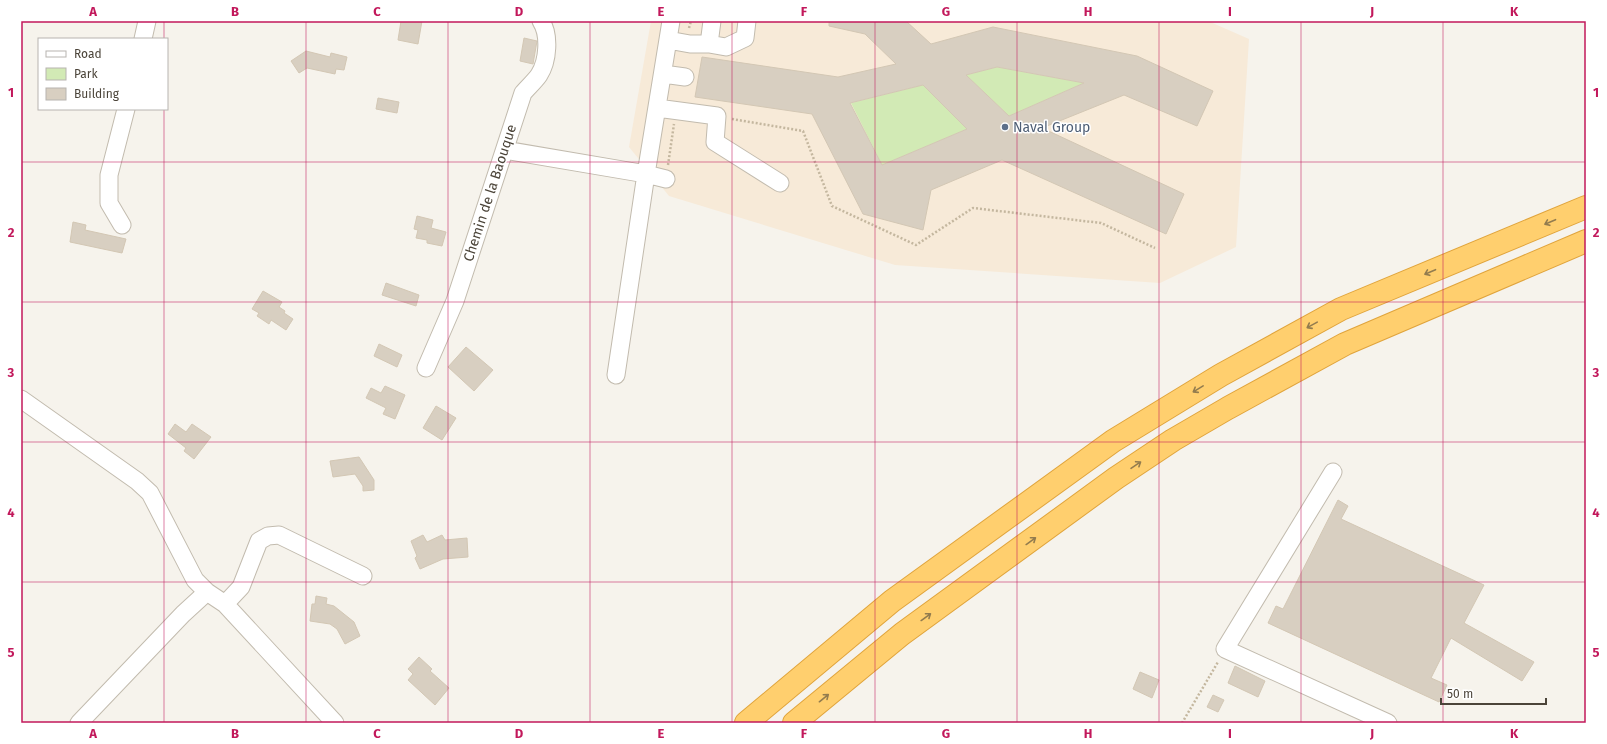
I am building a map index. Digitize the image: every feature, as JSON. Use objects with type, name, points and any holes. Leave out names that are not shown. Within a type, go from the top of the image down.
[{"type":"highway","points":[[746,723],[892,601],[1113,441],[1221,375],[1341,309],[1586,207]]},
{"type":"highway","points":[[794,723],[902,634],[1116,478],[1173,440],[1345,344],[1586,241]]},
{"type":"street","points":[[143,38],[147,21]]},
{"type":"street","name":"Chemin de la Baouque","points":[[426,368],[456,301],[523,93],[540,74],[548,48],[544,26],[541,21]]},
{"type":"street","points":[[616,375],[646,174],[671,21]]},
{"type":"street","points":[[709,44],[712,21]]},
{"type":"street","points":[[668,40],[690,44],[709,44],[726,47],[745,38],[747,21]]},
{"type":"street","points":[[663,74],[685,77]]},
{"type":"street","points":[[657,108],[676,112],[717,116],[715,142],[780,183]]},
{"type":"street","points":[[122,225],[109,203],[109,175],[126,110]]},
{"type":"street","points":[[505,150],[646,174],[666,179]]},
{"type":"street","points":[[21,399],[137,481],[150,493],[195,580],[207,592],[225,604],[335,723]]},
{"type":"street","points":[[1333,472],[1225,649],[1388,723]]},
{"type":"street","points":[[225,604],[241,587],[259,541],[268,536],[279,535],[363,576]]},
{"type":"street","points":[[79,723],[183,614],[207,592]]},
{"type":"path","points":[[732,119],[803,131],[832,206],[916,245],[973,208],[1101,223],[1155,248]]},
{"type":"path","points":[[1182,723],[1225,649]]},
{"type":"shaded area","points":[[651,21],[1208,21],[1249,39],[1236,247],[1160,283],[895,265],[669,196],[629,147]]},
{"type":"green space","points":[[997,67],[1084,83],[1009,116],[966,75]]},
{"type":"green space","points":[[923,85],[967,129],[882,165],[851,103]]},
{"type":"building","points":[[401,21],[422,21],[418,44],[398,40]]},
{"type":"building","name":"Naval Group","points":[[829,21],[906,21],[931,44],[993,27],[1137,56],[1213,91],[1197,126],[1124,95],[1042,128],[1184,194],[1166,234],[1002,160],[931,190],[923,230],[863,214],[812,114],[695,97],[702,57],[838,77],[896,64],[865,34],[829,26]],"holes":[[[997,67],[1084,83],[1009,116],[966,75]],[[923,85],[967,129],[882,165],[850,103]]]},
{"type":"building","points":[[524,38],[537,41],[533,64],[520,61]]},
{"type":"building","points":[[306,51],[330,57],[331,53],[347,57],[344,70],[336,69],[335,74],[307,68],[299,73],[291,61]]},
{"type":"building","points":[[378,98],[399,102],[397,113],[376,109]]},
{"type":"building","points":[[417,216],[433,220],[431,228],[446,232],[442,246],[427,243],[427,240],[416,238],[418,230],[414,229]]},
{"type":"building","points":[[73,222],[86,225],[85,230],[126,239],[122,253],[70,242]]},
{"type":"building","points":[[386,283],[419,295],[416,306],[382,295]]},
{"type":"building","points":[[263,291],[282,302],[279,307],[285,311],[284,313],[293,319],[286,330],[271,320],[269,324],[257,316],[259,313],[252,309]]},
{"type":"building","points":[[379,344],[402,355],[397,367],[374,356]]},
{"type":"building","points":[[466,347],[493,370],[474,391],[448,367]]},
{"type":"building","points":[[385,386],[405,395],[395,419],[383,414],[386,408],[366,398],[371,388],[381,393]]},
{"type":"building","points":[[436,406],[456,418],[442,440],[423,428]]},
{"type":"building","points":[[175,424],[186,432],[192,424],[211,437],[194,459],[184,451],[186,448],[168,434]]},
{"type":"building","points":[[359,457],[374,480],[374,490],[363,491],[363,486],[355,474],[333,477],[330,461]]},
{"type":"building","points":[[1338,500],[1348,506],[1341,519],[1484,585],[1464,623],[1534,662],[1522,681],[1451,638],[1431,678],[1447,685],[1439,702],[1268,623],[1276,606],[1283,609]]},
{"type":"building","points":[[423,535],[427,542],[442,535],[445,540],[467,538],[468,557],[443,559],[420,569],[415,558],[417,556],[411,541]]},
{"type":"building","points":[[316,596],[327,598],[326,604],[334,606],[354,622],[360,636],[345,644],[337,629],[330,624],[310,621],[312,604],[315,604]]},
{"type":"building","points":[[419,657],[432,669],[430,671],[449,688],[435,705],[408,680],[413,674],[408,669]]},
{"type":"building","points":[[1235,666],[1265,681],[1258,697],[1228,683]]},
{"type":"building","points":[[1140,672],[1159,680],[1152,698],[1133,689]]},
{"type":"building","points":[[1213,695],[1224,700],[1218,712],[1207,707]]},
{"type":"place","name":"Naval Group","points":[[1005,127]]}]
